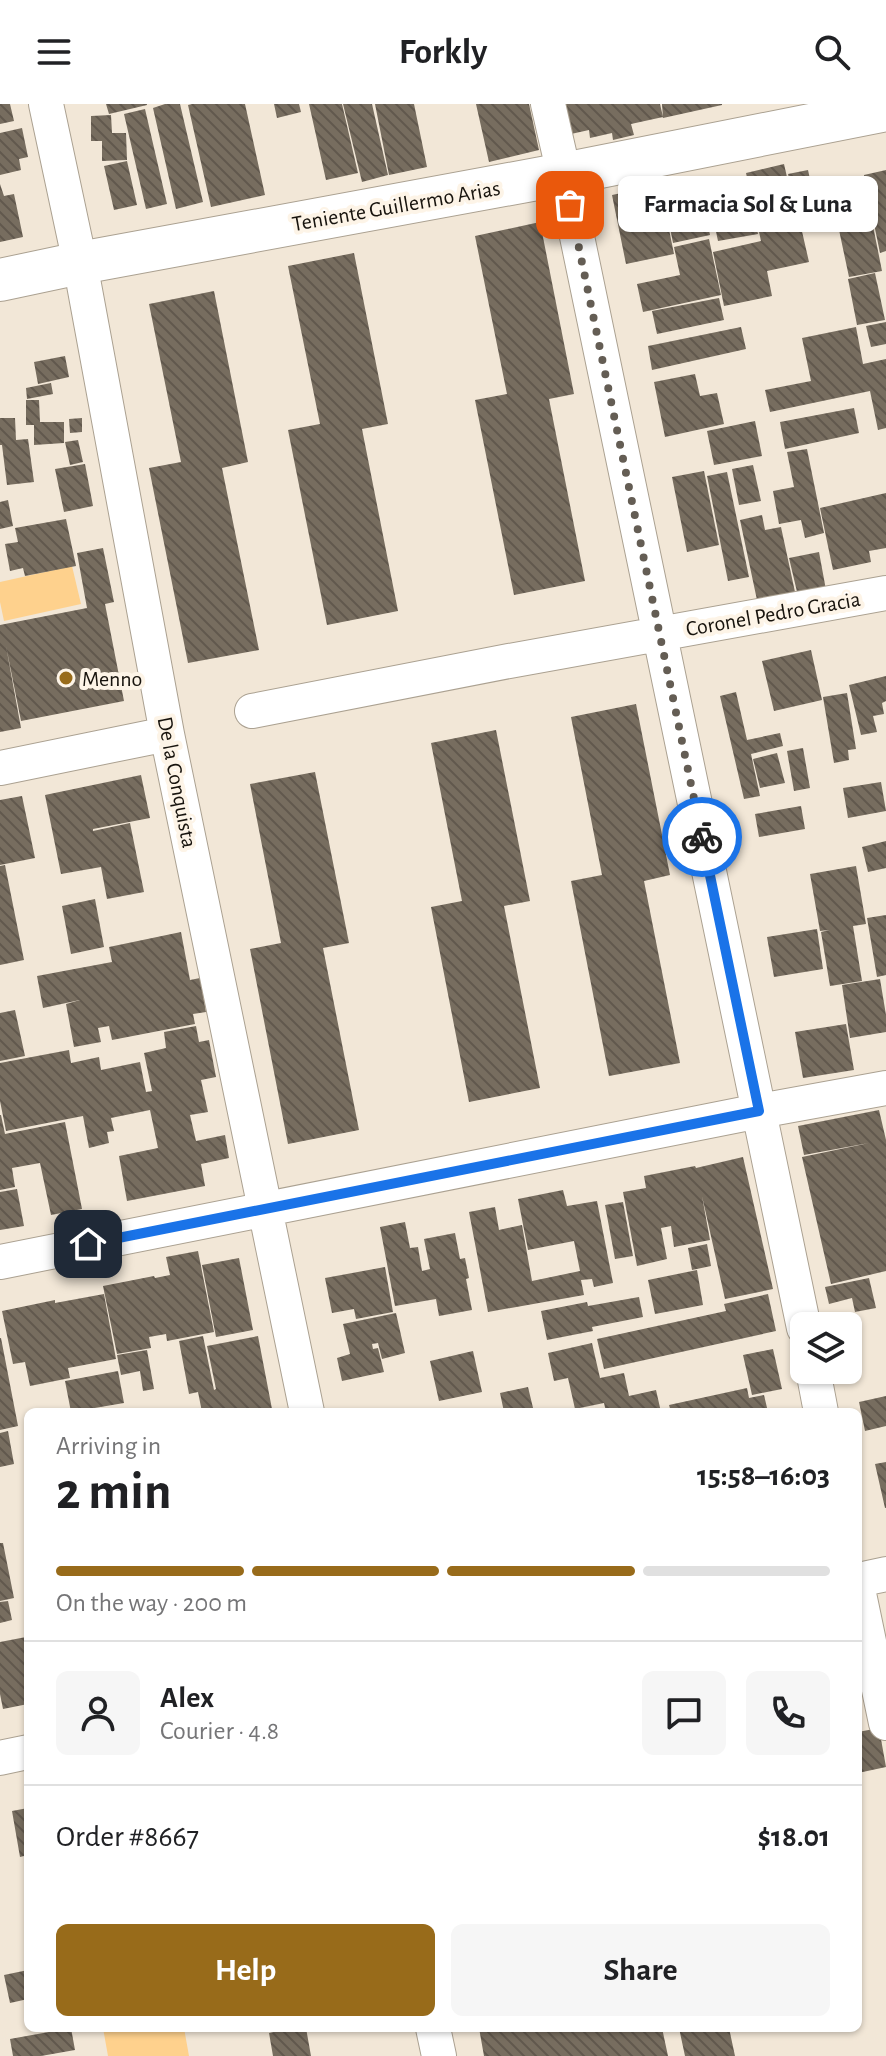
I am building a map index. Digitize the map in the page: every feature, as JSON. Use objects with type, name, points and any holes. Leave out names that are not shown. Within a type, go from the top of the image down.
[{"type":"street","name":"De la Conquista","points":[[46,104],[80,263],[167,734],[306,1408]]},
{"type":"street","points":[[548,104],[801,1312]]},
{"type":"street","name":"Teniente Guillermo Arias","points":[[0,280],[886,110]]},
{"type":"street","name":"Coronel Pedro Gracia","points":[[252,711],[886,593]]},
{"type":"street","points":[[0,768],[167,734]]},
{"type":"street","points":[[0,1262],[886,1088]]},
{"type":"street","points":[[816,1384],[820,1408]]},
{"type":"street","points":[[862,1579],[886,1574]]},
{"type":"street","points":[[862,1608],[886,1723]]},
{"type":"street","points":[[0,1758],[24,1753]]},
{"type":"street","points":[[434,2032],[439,2056]]},
{"type":"shaded area","points":[[72,566],[81,604],[4,621],[0,582]]},
{"type":"shaded area","points":[[104,2032],[185,2032],[189,2056],[108,2056]]},
{"type":"building","points":[[0,104],[10,104],[14,121],[0,124]]},
{"type":"building","points":[[106,104],[147,104],[147,105],[109,114]]},
{"type":"building","points":[[180,104],[203,202],[176,209],[153,108]]},
{"type":"building","points":[[245,104],[265,195],[211,207],[188,105]]},
{"type":"building","points":[[274,104],[299,104],[301,112],[277,118]]},
{"type":"building","points":[[309,104],[342,104],[358,173],[326,180]]},
{"type":"building","points":[[343,104],[372,104],[388,175],[362,182]]},
{"type":"building","points":[[375,104],[414,104],[427,167],[389,175]]},
{"type":"building","points":[[476,104],[529,104],[539,150],[489,162]]},
{"type":"building","points":[[564,104],[660,104],[663,117],[631,124],[634,135],[613,140],[612,133],[590,138],[589,130],[571,134]]},
{"type":"building","points":[[662,104],[722,104],[722,105],[663,118]]},
{"type":"building","points":[[145,109],[167,204],[146,209],[124,114]]},
{"type":"building","points":[[111,115],[112,133],[126,133],[127,160],[102,161],[102,141],[91,141],[91,116]]},
{"type":"building","points":[[22,128],[28,157],[19,159],[21,170],[0,175],[0,133]]},
{"type":"building","points":[[127,161],[137,205],[114,210],[104,166]]},
{"type":"building","points":[[784,164],[798,225],[770,232],[801,227],[809,262],[767,271],[772,296],[724,306],[713,252],[761,241],[746,173]]},
{"type":"building","points":[[808,170],[819,220],[799,224],[788,174]]},
{"type":"building","points":[[886,170],[886,251],[880,253],[864,175]]},
{"type":"building","points":[[699,179],[710,235],[673,243],[662,187]]},
{"type":"building","points":[[0,184],[4,196],[14,194],[23,237],[0,242]]},
{"type":"building","points":[[660,185],[674,254],[626,264],[612,195]]},
{"type":"building","points":[[866,191],[882,271],[849,277],[832,197]]},
{"type":"building","points":[[751,200],[758,234],[718,241],[711,208]]},
{"type":"building","points":[[540,222],[574,394],[549,399],[585,581],[514,595],[475,400],[507,394],[475,236]]},
{"type":"building","points":[[709,239],[721,295],[643,312],[637,284],[680,275],[674,247]]},
{"type":"building","points":[[354,253],[388,424],[362,429],[398,611],[327,625],[288,430],[320,424],[288,266]]},
{"type":"building","points":[[875,273],[885,320],[857,325],[848,279]]},
{"type":"building","points":[[214,291],[248,462],[222,468],[259,650],[188,663],[149,468],[181,462],[149,304]]},
{"type":"building","points":[[719,298],[724,320],[657,334],[652,311]]},
{"type":"building","points":[[886,322],[886,344],[871,347],[866,326]]},
{"type":"building","points":[[741,327],[746,349],[652,370],[648,346]]},
{"type":"building","points":[[856,327],[863,364],[886,359],[886,428],[878,430],[870,391],[770,412],[765,390],[811,381],[802,338]]},
{"type":"building","points":[[65,356],[69,377],[38,384],[34,362]]},
{"type":"building","points":[[695,374],[700,396],[717,393],[724,424],[665,437],[654,382]]},
{"type":"building","points":[[51,383],[53,394],[27,399],[26,388]]},
{"type":"building","points":[[26,400],[39,400],[40,422],[64,422],[64,443],[34,445],[34,425],[26,425]]},
{"type":"building","points":[[854,408],[859,433],[785,449],[780,422]]},
{"type":"building","points":[[0,418],[15,418],[16,440],[28,439],[34,482],[7,485],[0,445]]},
{"type":"building","points":[[82,418],[82,432],[70,433],[69,419]]},
{"type":"building","points":[[755,421],[762,456],[714,465],[707,431]]},
{"type":"building","points":[[78,440],[83,462],[70,465],[65,442]]},
{"type":"building","points":[[807,449],[824,533],[805,538],[801,520],[779,524],[773,491],[794,487],[787,452]]},
{"type":"building","points":[[85,464],[93,506],[64,512],[55,469]]},
{"type":"building","points":[[753,465],[761,501],[739,505],[732,469]]},
{"type":"building","points":[[704,471],[719,545],[687,552],[672,477]]},
{"type":"building","points":[[727,472],[749,577],[728,581],[707,476]]},
{"type":"building","points":[[886,493],[886,548],[869,551],[871,562],[833,570],[820,508]]},
{"type":"building","points":[[8,500],[13,526],[0,529],[0,502]]},
{"type":"building","points":[[762,515],[765,530],[781,527],[795,592],[757,600],[740,520]]},
{"type":"building","points":[[66,519],[76,566],[25,576],[23,568],[10,571],[5,544],[18,542],[15,528]]},
{"type":"building","points":[[103,548],[114,602],[105,604],[124,701],[21,721],[6,646],[21,728],[0,732],[0,625],[87,608],[77,553]]},
{"type":"building","points":[[819,552],[826,590],[798,596],[789,558]]},
{"type":"building","points":[[811,650],[822,700],[774,711],[762,661]]},
{"type":"building","points":[[886,676],[886,701],[882,703],[884,714],[873,716],[877,732],[861,735],[849,685]]},
{"type":"building","points":[[736,692],[747,740],[780,733],[783,746],[751,754],[760,796],[744,799],[720,696]]},
{"type":"building","points":[[847,693],[856,749],[848,750],[849,760],[834,763],[823,697]]},
{"type":"building","points":[[636,704],[670,875],[644,881],[680,1063],[609,1076],[571,881],[602,875],[571,717]]},
{"type":"building","points":[[496,730],[530,901],[504,906],[540,1088],[469,1102],[431,907],[462,901],[431,743]]},
{"type":"building","points":[[803,748],[810,788],[794,791],[787,751]]},
{"type":"building","points":[[777,753],[785,783],[760,788],[753,759]]},
{"type":"building","points":[[315,772],[349,943],[323,948],[359,1130],[288,1144],[250,949],[281,943],[250,784]]},
{"type":"building","points":[[141,775],[150,818],[93,831],[130,823],[144,892],[107,899],[101,867],[61,874],[45,795]]},
{"type":"building","points":[[881,782],[886,811],[848,818],[843,788]]},
{"type":"building","points":[[22,796],[35,858],[0,865],[0,800]]},
{"type":"building","points":[[801,806],[805,829],[759,837],[755,814]]},
{"type":"building","points":[[886,841],[886,868],[868,872],[862,847]]},
{"type":"building","points":[[5,865],[24,960],[0,965],[0,866]]},
{"type":"building","points":[[856,866],[866,924],[853,926],[862,981],[830,986],[821,932],[829,930],[820,931],[810,874]]},
{"type":"building","points":[[95,899],[104,947],[71,954],[62,906]]},
{"type":"building","points":[[886,915],[886,975],[877,977],[867,918]]},
{"type":"building","points":[[817,929],[823,969],[774,977],[767,937]]},
{"type":"building","points":[[181,932],[190,980],[200,978],[206,1012],[193,1014],[195,1024],[112,1040],[109,1026],[98,1028],[101,1042],[74,1047],[66,1004],[80,1000],[43,1008],[37,976],[112,962],[109,947]]},
{"type":"building","points":[[880,979],[886,1032],[850,1038],[842,985]]},
{"type":"building","points":[[15,1010],[25,1056],[0,1061],[0,1013]]},
{"type":"building","points":[[846,1024],[854,1070],[803,1078],[795,1032]]},
{"type":"building","points":[[196,1026],[199,1042],[209,1040],[216,1077],[201,1080],[208,1112],[190,1115],[196,1141],[225,1135],[229,1158],[201,1164],[205,1186],[127,1201],[119,1156],[158,1148],[150,1110],[111,1118],[114,1131],[107,1132],[109,1143],[89,1148],[83,1116],[6,1131],[0,1101],[0,1063],[69,1050],[71,1063],[99,1057],[101,1070],[140,1062],[146,1092],[152,1091],[144,1053],[166,1048],[164,1032]]},
{"type":"building","points":[[879,1110],[886,1140],[886,1271],[831,1284],[802,1157],[869,1143],[804,1155],[798,1126]]},
{"type":"building","points":[[0,1115],[5,1134],[65,1122],[82,1209],[51,1215],[40,1163],[12,1168],[15,1187],[0,1190]]},
{"type":"building","points":[[743,1157],[773,1289],[725,1299],[702,1196],[710,1240],[674,1247],[671,1226],[661,1228],[667,1259],[637,1266],[623,1192],[646,1188],[644,1176]]},
{"type":"building","points":[[17,1189],[24,1226],[0,1230],[0,1192]]},
{"type":"building","points":[[563,1190],[567,1206],[597,1201],[613,1283],[594,1287],[592,1279],[581,1280],[584,1295],[488,1312],[469,1212],[495,1207],[499,1230],[522,1225],[532,1281],[580,1271],[574,1241],[528,1250],[518,1199]]},
{"type":"building","points":[[623,1202],[633,1256],[615,1259],[605,1205]]},
{"type":"building","points":[[405,1222],[410,1248],[418,1247],[422,1271],[430,1269],[424,1239],[455,1233],[460,1259],[465,1258],[472,1310],[439,1316],[436,1299],[395,1306],[380,1227]]},
{"type":"building","points":[[707,1244],[711,1266],[692,1270],[688,1248]]},
{"type":"building","points":[[198,1251],[214,1332],[167,1341],[166,1334],[149,1337],[151,1348],[117,1354],[103,1286],[170,1275],[166,1257]]},
{"type":"building","points":[[239,1258],[253,1330],[216,1337],[202,1265]]},
{"type":"building","points":[[385,1267],[393,1312],[356,1319],[354,1309],[332,1313],[325,1278]]},
{"type":"building","points":[[697,1270],[703,1305],[655,1314],[648,1280]]},
{"type":"building","points":[[869,1278],[876,1308],[855,1312],[852,1298],[829,1304],[825,1287]]},
{"type":"building","points":[[104,1294],[116,1359],[68,1368],[70,1378],[30,1386],[25,1362],[13,1364],[2,1311]]},
{"type":"building","points":[[768,1294],[776,1331],[604,1369],[597,1339],[726,1311],[724,1304]]},
{"type":"building","points":[[639,1297],[643,1317],[547,1340],[541,1311],[587,1302],[588,1306]]},
{"type":"building","points":[[396,1313],[405,1353],[382,1359],[378,1343],[372,1344],[373,1349],[378,1348],[384,1372],[342,1381],[337,1358],[350,1354],[343,1324]]},
{"type":"building","points":[[203,1336],[214,1390],[207,1346],[258,1336],[272,1408],[201,1408],[198,1392],[189,1394],[179,1341]]},
{"type":"building","points":[[0,1338],[18,1426],[0,1430]]},
{"type":"building","points":[[592,1343],[600,1378],[624,1373],[629,1396],[656,1390],[660,1408],[605,1408],[604,1403],[575,1408],[568,1378],[554,1381],[548,1353]]},
{"type":"building","points":[[773,1349],[782,1389],[752,1395],[743,1355]]},
{"type":"building","points":[[147,1350],[154,1389],[143,1391],[140,1371],[121,1375],[117,1355]]},
{"type":"building","points":[[473,1351],[482,1392],[439,1401],[430,1361]]},
{"type":"building","points":[[118,1371],[124,1403],[70,1408],[65,1381]]},
{"type":"building","points":[[528,1387],[533,1408],[503,1408],[500,1393]]},
{"type":"building","points":[[747,1388],[749,1398],[764,1395],[767,1408],[670,1408],[669,1405]]},
{"type":"building","points":[[886,1396],[886,1426],[865,1431],[859,1402]]},
{"type":"building","points":[[8,1431],[14,1464],[0,1467],[0,1433]]},
{"type":"building","points":[[886,1462],[886,1508],[885,1508],[875,1464]]},
{"type":"building","points":[[0,1543],[3,1543],[14,1598],[0,1601]]},
{"type":"building","points":[[8,1601],[12,1620],[0,1623],[0,1602]]},
{"type":"building","points":[[24,1637],[24,1705],[3,1709],[0,1642]]},
{"type":"building","points":[[879,1728],[886,1767],[862,1772],[862,1731]]},
{"type":"building","points":[[24,1809],[24,1856],[20,1857],[12,1811]]},
{"type":"building","points":[[24,1971],[24,2000],[10,2003],[4,1975]]},
{"type":"building","points":[[49,2032],[72,2032],[75,2050],[41,2056],[13,2056],[10,2039]]},
{"type":"building","points":[[307,2032],[311,2056],[273,2056],[269,2033]]},
{"type":"building","points":[[480,2032],[663,2032],[668,2056],[484,2056]]},
{"type":"building","points":[[680,2032],[730,2032],[735,2056],[685,2056]]},
{"type":"way so far","points":[[570,205],[702,837]]},
{"type":"place","name":"Farmacia Sol & Luna","points":[[570,205]]},
{"type":"place","name":"Menno","points":[[66,678]]},
{"type":"route","points":[[88,1244],[759,1111],[702,837]]}]
